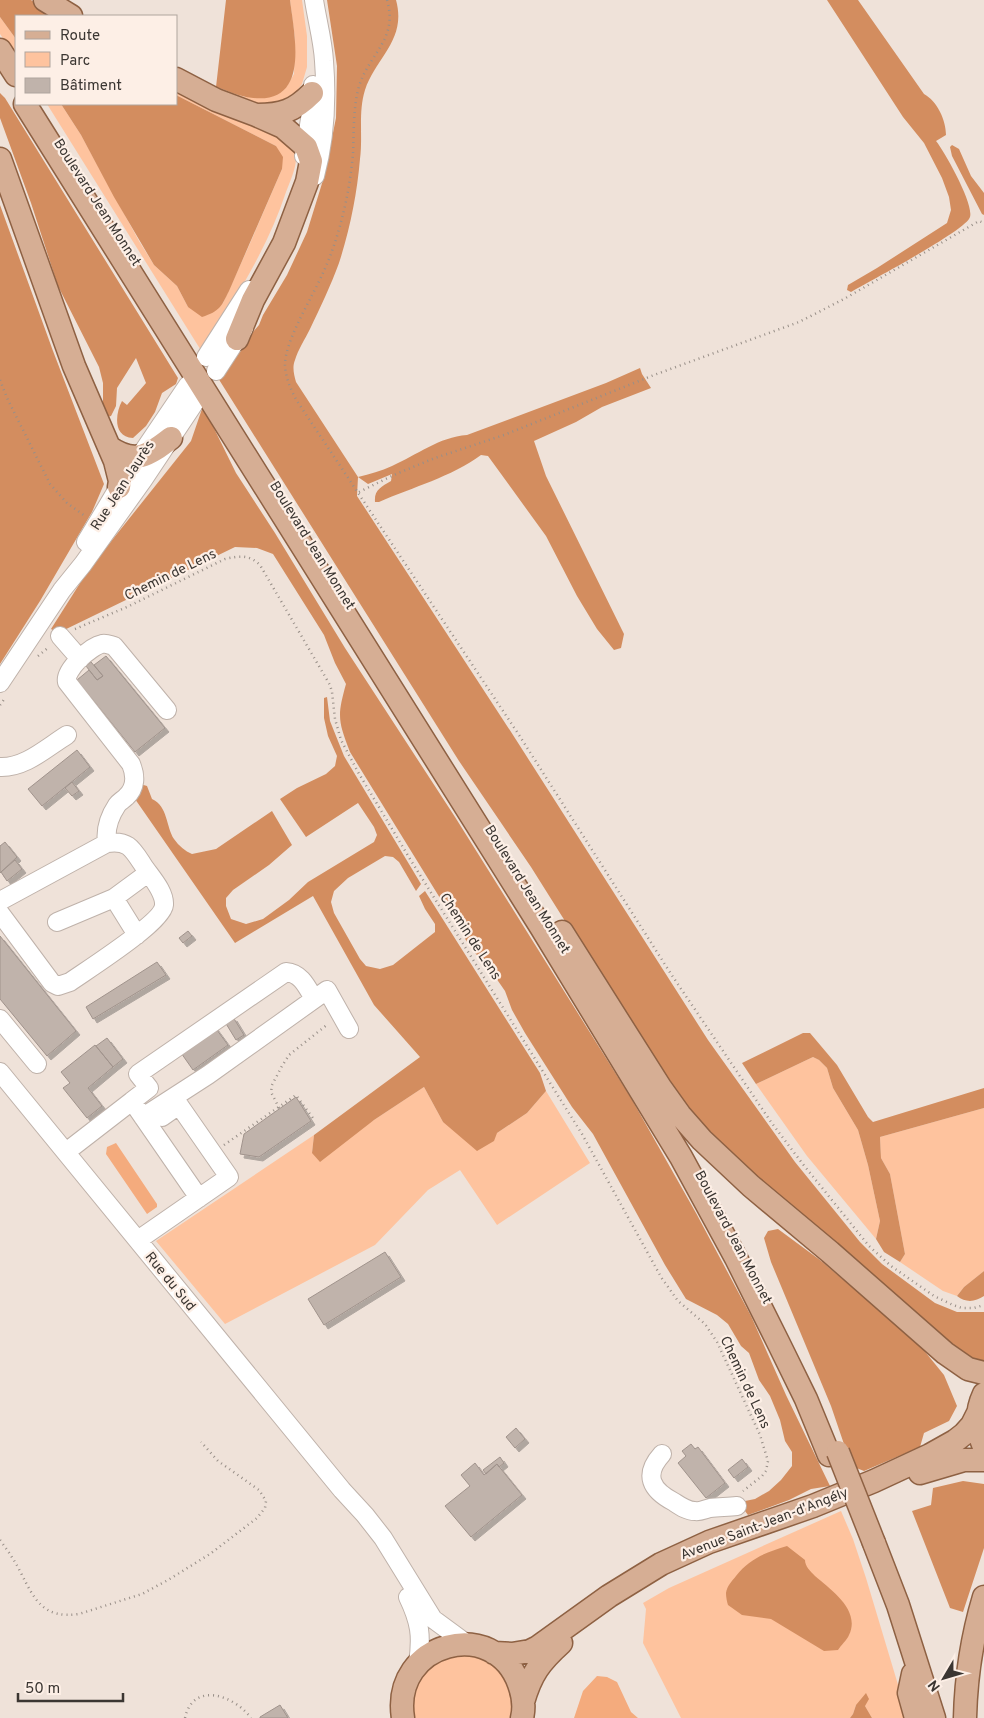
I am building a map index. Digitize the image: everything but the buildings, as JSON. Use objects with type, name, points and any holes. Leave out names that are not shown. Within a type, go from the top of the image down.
[{"type":"main road","points":[[45,0],[69,15]]},
{"type":"main road","points":[[0,50],[15,73]]},
{"type":"main road","points":[[0,66],[15,88]]},
{"type":"main road","points":[[178,80],[216,100],[256,114],[283,127],[306,147],[311,161],[307,182],[284,244],[253,300],[237,339]]},
{"type":"main road","points":[[256,114],[275,115],[284,113],[303,102],[312,93]]},
{"type":"main road","name":"Boulevard Jean Monnet","points":[[26,105],[526,902],[667,1133],[712,1213],[834,1454]]},
{"type":"main road","name":"Boulevard Jean Monnet","points":[[36,105],[174,321],[463,784],[626,1047],[717,1204],[783,1331],[834,1454],[869,1543],[913,1674],[925,1718]]},
{"type":"main road","points":[[0,159],[74,366],[115,461],[120,487]]},
{"type":"main road","points":[[109,447],[118,454],[128,457],[140,457],[150,453],[171,438]]},
{"type":"main road","points":[[463,784],[523,870],[660,1087],[692,1130],[751,1186],[830,1252],[945,1353],[968,1369],[984,1373]]},
{"type":"main road","name":"Avenue Saint-Jean-d'Angély","points":[[981,1404],[979,1435],[984,1446]]},
{"type":"main road","name":"Avenue Saint-Jean-d'Angély","points":[[494,1653],[512,1654],[530,1651],[608,1596],[670,1559],[709,1542],[813,1506],[874,1481],[945,1447],[964,1434],[972,1425],[981,1404]]},
{"type":"main road","name":"Avenue Saint-Jean-d'Angély","points":[[523,1710],[530,1681],[535,1670],[547,1656],[588,1622],[666,1573],[698,1557],[816,1516],[906,1478],[950,1463],[964,1460],[984,1460]]},
{"type":"main road","name":"Boulevard Jean Monnet","points":[[869,1543],[898,1605],[934,1718]]},
{"type":"main road","points":[[965,1718],[970,1656],[984,1597]]},
{"type":"main road","points":[[403,1718],[401,1701],[411,1671],[418,1663],[436,1650],[451,1645],[467,1644],[477,1646],[494,1653],[512,1669],[518,1679],[523,1710]]},
{"type":"main road","points":[[913,1674],[909,1693],[916,1718]]},
{"type":"street","points":[[216,372],[261,301],[295,238],[305,211],[322,150],[325,104],[324,59],[314,0]]},
{"type":"street","points":[[206,356],[232,319],[273,247],[295,192],[306,147],[319,32]]},
{"type":"street","name":"Rue Jean Jaurès","points":[[62,590],[97,523],[188,385]]},
{"type":"street","name":"Rue Jean Jaurès","points":[[0,683],[62,590],[83,564],[197,400]]},
{"type":"street","points":[[60,636],[80,659]]},
{"type":"street","points":[[107,843],[108,824],[118,804],[133,787],[135,772],[132,764],[67,682],[68,673],[80,659],[97,646],[104,643],[114,646],[167,710]]},
{"type":"street","points":[[0,767],[9,768],[22,764],[66,735]]},
{"type":"street","points":[[0,900],[107,843],[118,841],[126,844],[133,850],[164,896],[164,906],[159,916],[137,935],[70,982],[58,986],[52,983],[44,973],[0,913]]},
{"type":"street","points":[[57,922],[114,898],[148,873]]},
{"type":"street","points":[[114,898],[137,935]]},
{"type":"street","points":[[66,1152],[149,1088],[138,1074],[286,972],[293,973],[300,978],[314,999]]},
{"type":"street","points":[[146,1122],[327,990],[345,1022]]},
{"type":"street","points":[[0,1019],[37,1064]]},
{"type":"street","name":"Rue du Sud","points":[[0,1072],[342,1490],[365,1515],[383,1538],[433,1619],[467,1644]]},
{"type":"street","points":[[132,1100],[199,1198]]},
{"type":"street","points":[[138,1240],[229,1177],[179,1105],[146,1122]]},
{"type":"street","points":[[662,1454],[654,1462],[651,1476],[658,1492],[694,1512],[707,1508],[737,1506]]},
{"type":"street","name":"Rue du Sud","points":[[342,1490],[398,1578],[416,1614],[421,1636],[418,1663]]},
{"type":"path","points":[[387,0],[390,11],[389,30],[369,64],[358,91],[344,214],[323,274],[287,350],[285,366],[290,386],[297,401],[514,726],[670,974],[771,1122],[869,1246],[891,1266],[934,1296],[953,1305],[962,1308],[974,1308],[984,1304]]},
{"type":"path","points":[[359,492],[435,458],[504,434],[654,375],[799,322],[844,299],[979,221],[984,223]]},
{"type":"path","points":[[0,380],[50,484],[67,503],[97,523]]},
{"type":"path","name":"Chemin de Lens","points":[[60,636],[135,603],[225,559],[236,556],[248,557],[260,565],[330,685],[335,719],[341,740],[358,772],[410,859],[582,1134],[661,1278],[678,1300],[705,1324],[717,1342],[760,1435],[768,1461],[766,1471],[740,1495],[737,1506]]},
{"type":"path","points":[[279,1108],[271,1092],[272,1085],[289,1055],[345,1022]]},
{"type":"path","points":[[212,1153],[296,1095],[314,1121]]},
{"type":"path","points":[[0,1540],[16,1564],[32,1595],[48,1611],[68,1616],[142,1594],[210,1554],[257,1518],[265,1508],[266,1501],[259,1490],[218,1461],[201,1442]]},
{"type":"path","points":[[185,1718],[191,1702],[198,1697],[208,1695],[230,1700],[240,1705],[251,1718]]},
{"type":"green space","points":[[290,0],[302,0],[307,36],[307,67],[302,84],[297,91],[280,102],[258,106],[217,90],[216,87],[245,97],[281,92],[287,86],[294,74],[295,39]]},
{"type":"green space","points":[[0,17],[15,38],[15,56],[0,34]]},
{"type":"green space","points":[[178,87],[289,141],[296,155],[293,174],[260,254],[202,352],[48,105],[62,105],[81,135],[154,265],[177,286],[188,307],[223,303],[282,169],[276,146],[178,96]]},
{"type":"green space","points":[[813,1057],[827,1068],[833,1088],[858,1130],[880,1221],[876,1239],[807,1156],[756,1084]]},
{"type":"green space","points":[[424,1087],[443,1122],[497,1133],[527,1113],[546,1091],[590,1163],[497,1225],[460,1170],[428,1190],[375,1245],[225,1324],[156,1241],[314,1135],[312,1153],[374,1120]]},
{"type":"green space","points":[[984,1108],[984,1271],[964,1287],[957,1296],[943,1291],[900,1262],[905,1254],[890,1174],[881,1158],[880,1137]]},
{"type":"green space","points":[[841,1511],[866,1578],[908,1718],[872,1718],[865,1706],[856,1705],[850,1718],[681,1718],[643,1643],[646,1609],[643,1603],[669,1588]]},
{"type":"green space","points":[[459,1654],[480,1657],[496,1666],[511,1688],[513,1718],[415,1718],[415,1695],[420,1679],[430,1666]]},
{"type":"shaded area","points":[[0,0],[31,0],[53,15],[15,15],[15,38],[0,17]]},
{"type":"shaded area","points":[[226,0],[290,0],[294,33],[294,68],[290,82],[281,92],[267,98],[246,97],[216,87]]},
{"type":"shaded area","points":[[327,0],[396,0],[398,14],[394,37],[365,90],[362,107],[359,172],[350,224],[336,271],[295,360],[293,368],[296,382],[358,477],[357,496],[513,735],[708,1040],[795,1162],[860,1242],[882,1264],[935,1303],[957,1312],[984,1312],[984,1363],[974,1361],[947,1344],[727,1151],[687,1109],[631,1026],[531,867],[459,761],[218,378],[259,325],[287,275],[307,232],[324,177],[336,118],[337,66]]},
{"type":"shaded area","points":[[827,0],[858,0],[924,94],[937,106],[946,129],[946,135],[936,141],[958,178],[970,210],[970,217],[965,224],[953,233],[851,292],[847,290],[848,285],[947,223],[951,210],[949,197],[942,178],[924,143],[903,117]]},
{"type":"shaded area","points":[[0,93],[5,98],[178,378],[176,384],[162,393],[155,412],[146,426],[133,438],[126,437],[119,429],[117,424],[118,412],[122,401],[127,405],[146,383],[136,358],[117,388],[116,406],[111,416],[107,417],[103,404],[103,383],[99,367],[58,286],[31,203],[0,118]]},
{"type":"shaded area","points":[[178,96],[276,146],[283,157],[282,169],[222,305],[213,313],[202,317],[188,307],[177,286],[154,265],[114,197],[81,135],[62,105],[178,105]]},
{"type":"shaded area","points":[[952,145],[959,149],[971,176],[984,193],[984,215],[952,156],[950,147]]},
{"type":"shaded area","points":[[0,205],[104,484],[92,512],[40,601],[0,664]]},
{"type":"shaded area","points":[[640,368],[651,388],[602,407],[576,422],[534,441],[546,476],[624,634],[621,648],[614,650],[597,629],[577,596],[546,536],[488,456],[481,455],[445,476],[379,502],[375,502],[376,494],[381,487],[391,481],[392,474],[368,484],[358,477],[388,468],[447,439],[467,435],[606,383]]},
{"type":"shaded area","points":[[203,406],[236,473],[631,1098],[751,1316],[786,1395],[830,1486],[811,1489],[789,1500],[748,1515],[745,1511],[745,1501],[755,1499],[769,1491],[792,1466],[792,1452],[785,1441],[780,1420],[770,1396],[759,1380],[749,1353],[741,1346],[728,1324],[717,1315],[686,1299],[665,1265],[593,1134],[572,1107],[525,1033],[512,1010],[505,991],[487,965],[472,950],[350,752],[340,718],[346,684],[324,635],[273,554],[257,548],[235,547],[58,633],[51,629],[89,569],[191,441]]},
{"type":"shaded area","points":[[327,697],[330,721],[344,756],[421,884],[416,891],[399,862],[393,857],[385,856],[348,878],[334,891],[331,902],[334,913],[360,959],[366,966],[380,969],[393,965],[435,932],[435,924],[419,896],[425,891],[540,1073],[546,1091],[527,1113],[497,1133],[494,1141],[477,1151],[443,1122],[424,1087],[374,1120],[320,1162],[312,1153],[314,1135],[420,1057],[374,1005],[313,896],[235,943],[135,799],[140,784],[147,786],[152,799],[157,802],[164,812],[174,839],[182,848],[192,854],[216,849],[272,811],[292,845],[269,865],[233,890],[226,898],[226,906],[231,919],[246,924],[263,919],[289,900],[308,882],[374,842],[377,835],[374,827],[358,803],[306,837],[280,799],[297,788],[326,774],[335,766],[337,756],[328,736],[324,718],[324,698]]},
{"type":"shaded area","points":[[803,1033],[810,1033],[837,1065],[868,1117],[873,1122],[984,1088],[984,1108],[880,1137],[881,1158],[890,1174],[905,1254],[900,1262],[884,1252],[876,1239],[880,1221],[858,1130],[833,1088],[827,1068],[813,1057],[756,1084],[742,1063]]},
{"type":"shaded area","points":[[116,1143],[157,1204],[157,1207],[147,1214],[106,1154],[107,1147]]},
{"type":"shaded area","points":[[778,1229],[820,1260],[918,1343],[944,1375],[957,1406],[949,1421],[924,1433],[920,1447],[864,1471],[854,1467],[831,1406],[771,1262],[764,1238],[768,1231]]},
{"type":"shaded area","points":[[984,1271],[984,1296],[970,1301],[957,1296],[964,1287]]},
{"type":"shaded area","points":[[963,1481],[984,1484],[984,1548],[963,1612],[950,1608],[912,1511],[931,1505],[933,1488]]},
{"type":"shaded area","points":[[787,1546],[805,1560],[815,1576],[836,1594],[848,1609],[852,1626],[848,1637],[838,1650],[824,1651],[771,1619],[742,1615],[728,1605],[727,1588],[741,1570],[759,1556]]},
{"type":"shaded area","points":[[597,1676],[607,1677],[617,1682],[631,1712],[638,1718],[574,1718],[583,1691]]},
{"type":"shaded area","points":[[866,1693],[869,1699],[865,1706],[872,1718],[850,1718],[856,1705]]}]
